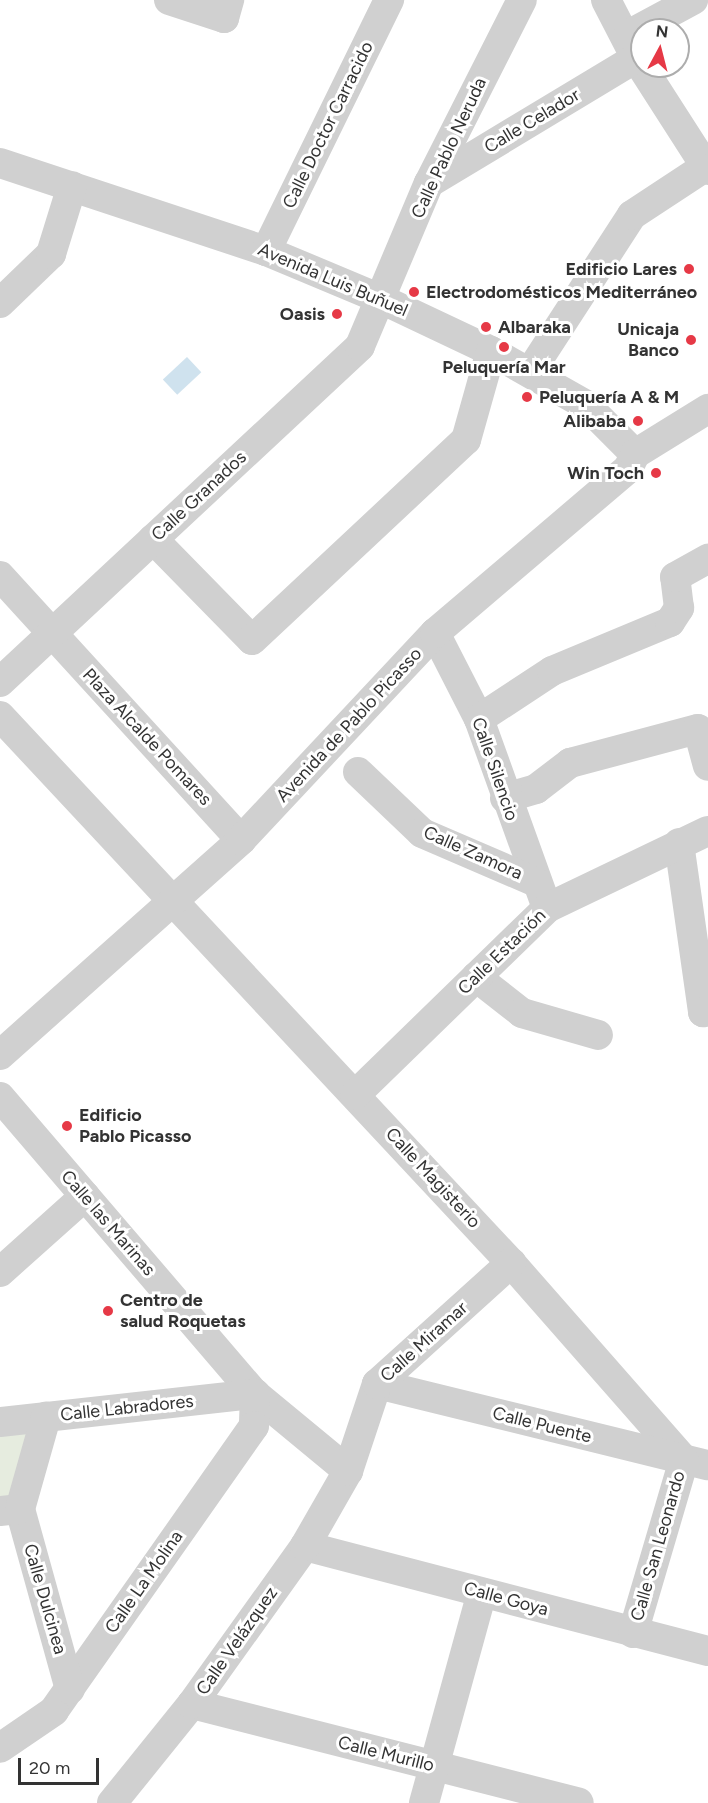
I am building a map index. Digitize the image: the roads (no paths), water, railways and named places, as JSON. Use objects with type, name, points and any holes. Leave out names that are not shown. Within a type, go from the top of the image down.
[{"type":"street","points":[[169,0],[227,9]]},
{"type":"street","name":"Calle Doctor Carracido","points":[[266,251],[389,0]]},
{"type":"street","name":"Calle Pablo Neruda","points":[[383,300],[429,183],[522,0]]},
{"type":"street","points":[[606,0],[630,43]]},
{"type":"street","name":"Calle Celador","points":[[670,18],[693,0]]},
{"type":"street","name":"Calle Celador","points":[[429,183],[630,48]]},
{"type":"street","points":[[530,372],[632,215],[705,170],[650,78]]},
{"type":"street","name":"Avenida Luis Buñuel","points":[[0,163],[266,251],[383,300],[491,351],[586,405],[635,454]]},
{"type":"street","points":[[0,303],[51,254],[72,186]]},
{"type":"street","name":"Calle Granados","points":[[0,682],[360,346],[383,300]]},
{"type":"street","points":[[153,539],[252,640],[466,440],[491,351]]},
{"type":"street","name":"Avenida de Pablo Picasso","points":[[0,1055],[176,902],[241,840],[435,633],[628,469],[635,454],[708,409]]},
{"type":"street","points":[[479,719],[552,671],[670,622],[679,608],[675,577],[708,559]]},
{"type":"street","name":"Plaza Alcalde Pomares","points":[[0,576],[241,840]]},
{"type":"street","name":"Calle Silencio","points":[[435,633],[479,719],[505,798],[542,895]]},
{"type":"street","points":[[0,716],[176,902]]},
{"type":"street","points":[[505,798],[536,789],[570,763],[698,729],[708,766]]},
{"type":"street","name":"Calle Zamora","points":[[358,772],[422,833],[542,895]]},
{"type":"street","name":"Calle Estación","points":[[355,1095],[476,977],[542,895],[708,831]]},
{"type":"street","points":[[679,843],[699,938],[706,1012]]},
{"type":"street","name":"Calle Magisterio","points":[[176,902],[696,1462]]},
{"type":"street","points":[[476,977],[522,1013],[598,1035]]},
{"type":"street","name":"Calle las Marinas","points":[[0,1097],[255,1394],[348,1471]]},
{"type":"street","points":[[0,1272],[85,1196]]},
{"type":"street","name":"Calle Miramar","points":[[348,1471],[377,1384],[511,1263]]},
{"type":"street","name":"Calle Puente","points":[[377,1384],[696,1462]]},
{"type":"street","name":"Calle Labradores","points":[[4,1416],[45,1417],[255,1394]]},
{"type":"street","name":"Calle La Molina","points":[[0,1748],[54,1711],[70,1689],[254,1426],[255,1394]]},
{"type":"street","points":[[10,1510],[45,1417]]},
{"type":"street","name":"Calle San Leonardo","points":[[633,1633],[696,1462]]},
{"type":"street","name":"Calle Velázquez","points":[[112,1803],[192,1704],[305,1546],[348,1471]]},
{"type":"street","name":"Calle Dulcinea","points":[[10,1510],[70,1689]]},
{"type":"street","name":"Calle Goya","points":[[305,1546],[708,1651]]},
{"type":"street","points":[[424,1803],[482,1593]]},
{"type":"street","name":"Calle Murillo","points":[[192,1704],[579,1803]]},
{"type":"water","points":[[187,357],[201,372],[177,395],[163,380]]},
{"type":"place","name":"Edificio Lares","points":[[689,269]]},
{"type":"place","name":"Electrodomésticos Mediterráneo","points":[[414,292]]},
{"type":"place","name":"Oasis","points":[[337,314]]},
{"type":"place","name":"Albaraka","points":[[486,327]]},
{"type":"place","name":"Unicaja Banco","points":[[691,340]]},
{"type":"place","name":"Peluquería Mar","points":[[504,347]]},
{"type":"place","name":"Peluquería A & M","points":[[527,397]]},
{"type":"place","name":"Alibaba","points":[[638,421]]},
{"type":"place","name":"Win Toch","points":[[656,473]]},
{"type":"place","name":"Edificio Pablo Picasso","points":[[67,1126]]},
{"type":"place","name":"Centro de salud Roquetas","points":[[108,1311]]}]
